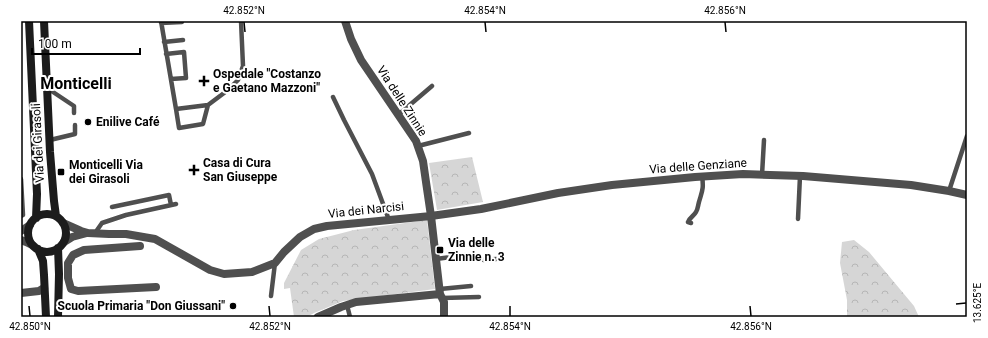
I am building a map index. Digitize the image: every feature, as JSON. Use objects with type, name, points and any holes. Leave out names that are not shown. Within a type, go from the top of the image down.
[{"type":"main road","name":"Via dei Girasoli","points":[[29,21],[37,194],[33,222],[29,229],[30,238],[43,261],[46,317]]},
{"type":"main road","name":"Via dei Girasoli","points":[[44,21],[50,140],[56,216]]},
{"type":"main road","points":[[33,222],[42,215],[50,214],[56,216],[63,223],[66,229],[64,242],[54,251],[48,252],[36,248]]},
{"type":"main road","points":[[58,248],[58,317]]},
{"type":"street","name":"Via delle Zinnie","points":[[345,21],[351,39],[361,60],[418,146],[423,161],[444,317]]},
{"type":"street","name":"Via delle Genziane","points":[[431,216],[481,209],[558,194],[633,182],[743,174],[800,176],[903,185],[967,195]]},
{"type":"street","name":"Via dei Narcisi","points":[[63,223],[81,231],[91,233],[126,234],[155,239],[210,270],[224,274],[252,272],[275,262],[300,238],[314,229],[327,226],[431,216]]},
{"type":"street","points":[[21,231],[33,222]]},
{"type":"street","name":"Via dei Narcisi","points":[[64,242],[72,237],[91,233]]},
{"type":"street","points":[[109,234],[110,248]]},
{"type":"street","points":[[21,240],[36,248]]},
{"type":"street","points":[[140,246],[84,250],[73,255],[68,263],[68,278],[71,289],[78,291],[156,287]]},
{"type":"street","points":[[21,293],[39,291],[44,288]]},
{"type":"street","points":[[318,317],[356,302],[441,296]]},
{"type":"lane","points":[[176,109],[208,104],[228,90],[238,80],[243,66],[241,21]]},
{"type":"lane","points":[[182,22],[161,22],[179,128],[203,124],[208,104]]},
{"type":"lane","points":[[164,42],[183,40]]},
{"type":"lane","points":[[166,54],[184,52],[186,78],[171,79]]},
{"type":"lane","points":[[398,115],[432,86]]},
{"type":"lane","points":[[47,88],[74,106],[74,113]]},
{"type":"lane","points":[[334,97],[344,120],[372,174],[389,220]]},
{"type":"lane","points":[[50,140],[75,134],[75,125]]},
{"type":"lane","points":[[418,146],[469,133]]},
{"type":"lane","points":[[949,191],[967,136]]},
{"type":"lane","points":[[762,175],[764,140]]},
{"type":"lane","points":[[691,224],[688,222],[697,210],[702,194],[704,185],[702,176]]},
{"type":"lane","points":[[798,219],[800,176]]},
{"type":"lane","points":[[21,179],[23,216],[21,216]]},
{"type":"lane","points":[[112,207],[169,195],[171,205]]},
{"type":"lane","points":[[91,233],[102,223],[126,215],[176,204]]},
{"type":"lane","points":[[436,259],[466,255],[484,260],[496,259]]},
{"type":"lane","points":[[271,296],[275,262]]},
{"type":"lane","points":[[441,296],[471,286]]},
{"type":"lane","points":[[441,296],[479,297]]},
{"type":"lane","points":[[440,317],[441,296]]},
{"type":"lane","points":[[347,305],[350,317]]},
{"type":"green space","points":[[472,157],[483,202],[437,210],[429,163]]},
{"type":"green space","points":[[427,220],[435,289],[343,301],[307,317],[294,317],[290,288],[284,289],[284,283],[301,250],[319,239],[354,230]]},
{"type":"green space","points":[[854,240],[869,252],[914,306],[919,317],[847,317],[847,300],[840,263],[842,242]]},
{"type":"place","name":"Ospedale \"Costanzo e Gaetano Mazzoni\"","points":[[204,81]]},
{"type":"place","name":"Enilive Café","points":[[88,122]]},
{"type":"place","name":"Casa di Cura San Giuseppe","points":[[194,170]]},
{"type":"place","name":"Monticelli Via dei Girasoli","points":[[61,172]]},
{"type":"place","name":"Via delle Zinnie n. 3","points":[[440,250]]},
{"type":"place","name":"Scuola Primaria \"Don Giussani\"","points":[[233,306]]},
{"type":"district","name":"Monticelli","points":[[76,83]]}]
